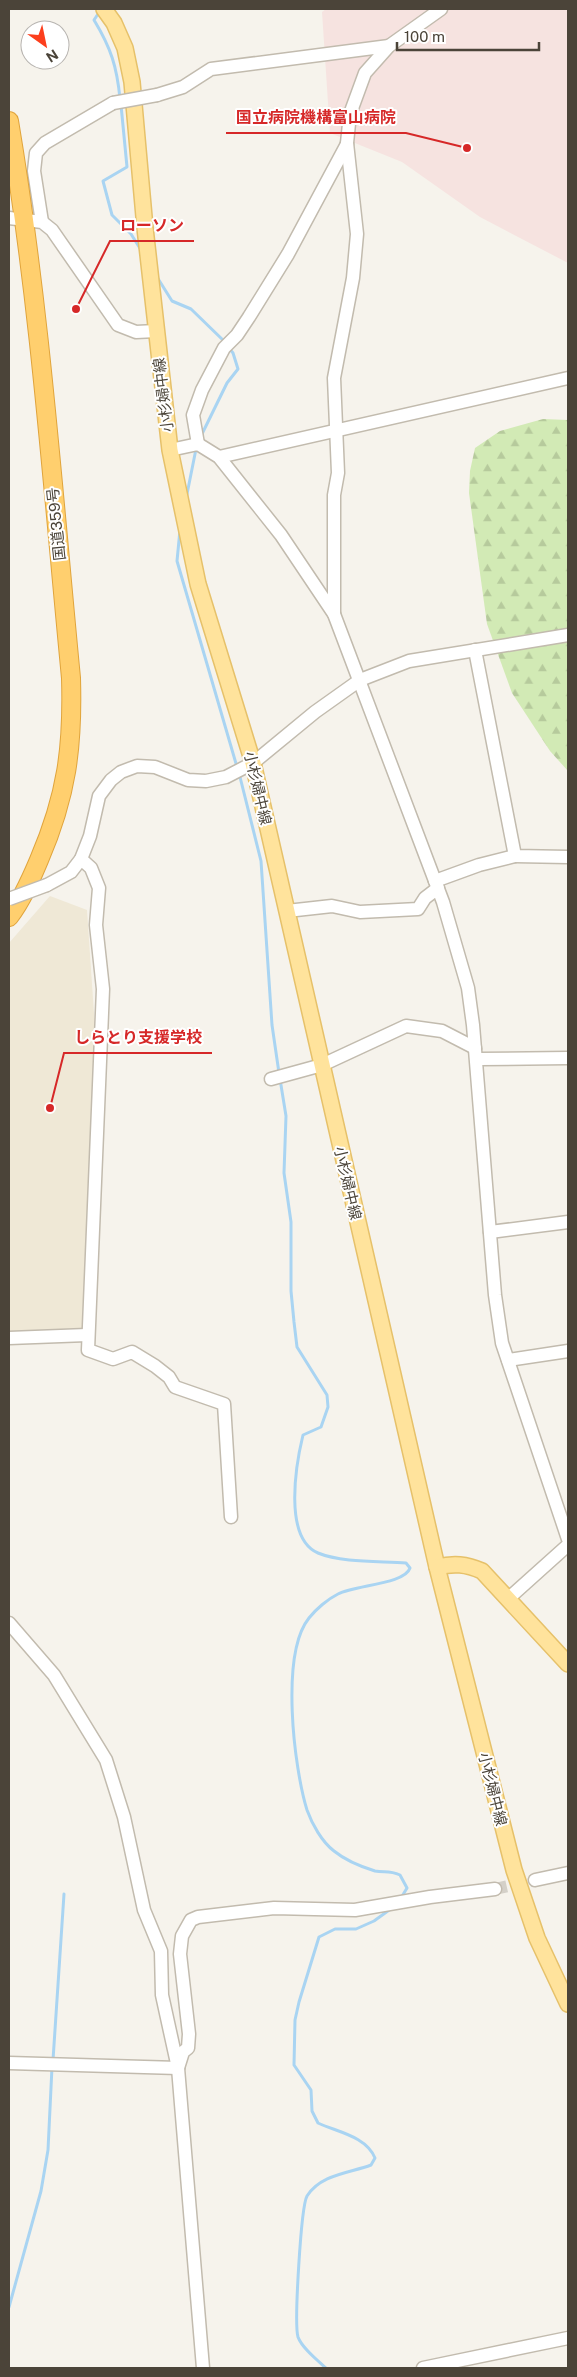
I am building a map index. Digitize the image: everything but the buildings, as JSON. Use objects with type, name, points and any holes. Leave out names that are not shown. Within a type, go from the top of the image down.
[{"type":"highway","name":"国道359号","points":[[9,121],[25,220],[71,678],[73,725],[68,771],[50,834],[25,890],[9,917]]},
{"type":"main road","name":"小杉婦中線","points":[[104,9],[114,23],[124,48],[132,82],[156,331],[170,450],[198,584],[253,763],[437,1567],[514,1870],[537,1938],[568,2004]]},
{"type":"main road","points":[[437,1567],[451,1563],[466,1564],[482,1571],[510,1598],[568,1664]]},
{"type":"street","points":[[334,614],[334,495],[338,473],[334,378],[353,278],[357,234],[347,143],[350,114],[365,73],[390,46],[441,9]]},
{"type":"street","points":[[156,331],[136,332],[118,325],[52,230],[25,220],[36,153],[45,143],[113,103],[157,95],[183,87],[211,69],[390,46]]},
{"type":"street","points":[[198,444],[192,415],[202,390],[224,348],[236,336],[249,317],[288,254],[347,143]]},
{"type":"street","points":[[219,457],[568,378]]},
{"type":"street","points":[[170,450],[198,444],[219,457],[281,535],[334,614],[436,884],[468,988],[478,1054],[495,1295],[502,1343],[568,1539]]},
{"type":"street","points":[[9,899],[48,885],[71,872],[81,859],[90,836],[99,796],[111,780],[121,772],[137,766],[155,767],[188,780],[206,781],[226,777],[253,763],[315,712],[360,680],[409,661],[568,635]]},
{"type":"street","points":[[475,650],[515,856]]},
{"type":"street","points":[[287,911],[332,906],[360,912],[418,909],[436,884],[479,865],[515,856],[568,857]]},
{"type":"street","points":[[81,859],[91,868],[99,888],[96,925],[103,989],[87,1335],[88,1350],[113,1359],[132,1352],[155,1366],[169,1378],[175,1387],[224,1404],[231,1517]]},
{"type":"street","points":[[272,1080],[322,1065],[406,1026],[442,1031],[478,1054],[568,1058]]},
{"type":"street","points":[[490,1232],[568,1222]]},
{"type":"street","points":[[9,1338],[87,1335]]},
{"type":"street","points":[[508,1360],[568,1351]]},
{"type":"street","points":[[510,1598],[568,1545]]},
{"type":"street","points":[[9,1623],[54,1675],[106,1760],[124,1817],[144,1910],[162,1951],[162,1994],[178,2068],[203,2368]]},
{"type":"street","points":[[534,1880],[568,1873]]},
{"type":"street","points":[[178,2068],[183,2052],[188,2048],[189,2034],[180,1954],[182,1936],[191,1920],[198,1916],[232,1911],[307,1908],[355,1910],[408,1900],[496,1889]]},
{"type":"street","points":[[9,2063],[178,2068]]},
{"type":"street","points":[[424,2368],[568,2338]]},
{"type":"shaded area","points":[[326,9],[568,9],[568,263],[480,217],[402,162],[330,133],[322,12]]},
{"type":"shaded area","points":[[50,896],[87,910],[95,1028],[83,1330],[9,1333],[9,943]]},
{"type":"green space","points":[[543,419],[568,420],[568,771],[550,751],[512,693],[487,624],[469,493],[470,471],[475,448],[500,431]]},
{"type":"waterway","points":[[100,11],[94,20],[112,58],[120,99]]},
{"type":"waterway","points":[[121,105],[127,167],[103,181],[112,215],[131,234],[141,250]]},
{"type":"waterway","points":[[157,277],[172,301],[191,309],[225,342]]},
{"type":"waterway","points":[[201,436],[227,383],[238,369],[233,353],[228,347]]},
{"type":"waterway","points":[[186,499],[196,449]]},
{"type":"waterway","points":[[180,530],[177,561],[237,767]]},
{"type":"waterway","points":[[239,773],[261,861],[272,1025],[279,1073]]},
{"type":"waterway","points":[[280,1079],[286,1116],[284,1173],[291,1222],[291,1291],[297,1347],[327,1395],[328,1407],[321,1427],[303,1435],[295,1481],[296,1517],[300,1532],[307,1545],[318,1553],[350,1560],[406,1563],[410,1568],[399,1578],[338,1594],[322,1605],[309,1618],[300,1635],[295,1657],[292,1683],[294,1740],[307,1810],[325,1843],[338,1854],[359,1865],[375,1871],[400,1875],[407,1888],[401,1898]]},
{"type":"waterway","points":[[53,2060],[64,1894]]},
{"type":"waterway","points":[[326,2368],[306,2350],[298,2337],[300,2242],[307,2196],[320,2183],[336,2175],[371,2165],[375,2158],[371,2151],[358,2140],[318,2123],[312,2111],[311,2090],[294,2065],[295,2020],[319,1937],[335,1929],[356,1929],[374,1921],[392,1908]]},
{"type":"waterway","points":[[9,2307],[41,2191],[48,2150],[52,2067]]},
{"type":"tunnel","points":[[495,1889],[535,1880]]},
{"type":"place","name":"国立病院機構富山病院","points":[[467,148]]},
{"type":"place","name":"ローソン","points":[[76,309]]},
{"type":"place","name":"しらとり支援学校","points":[[50,1108]]}]
